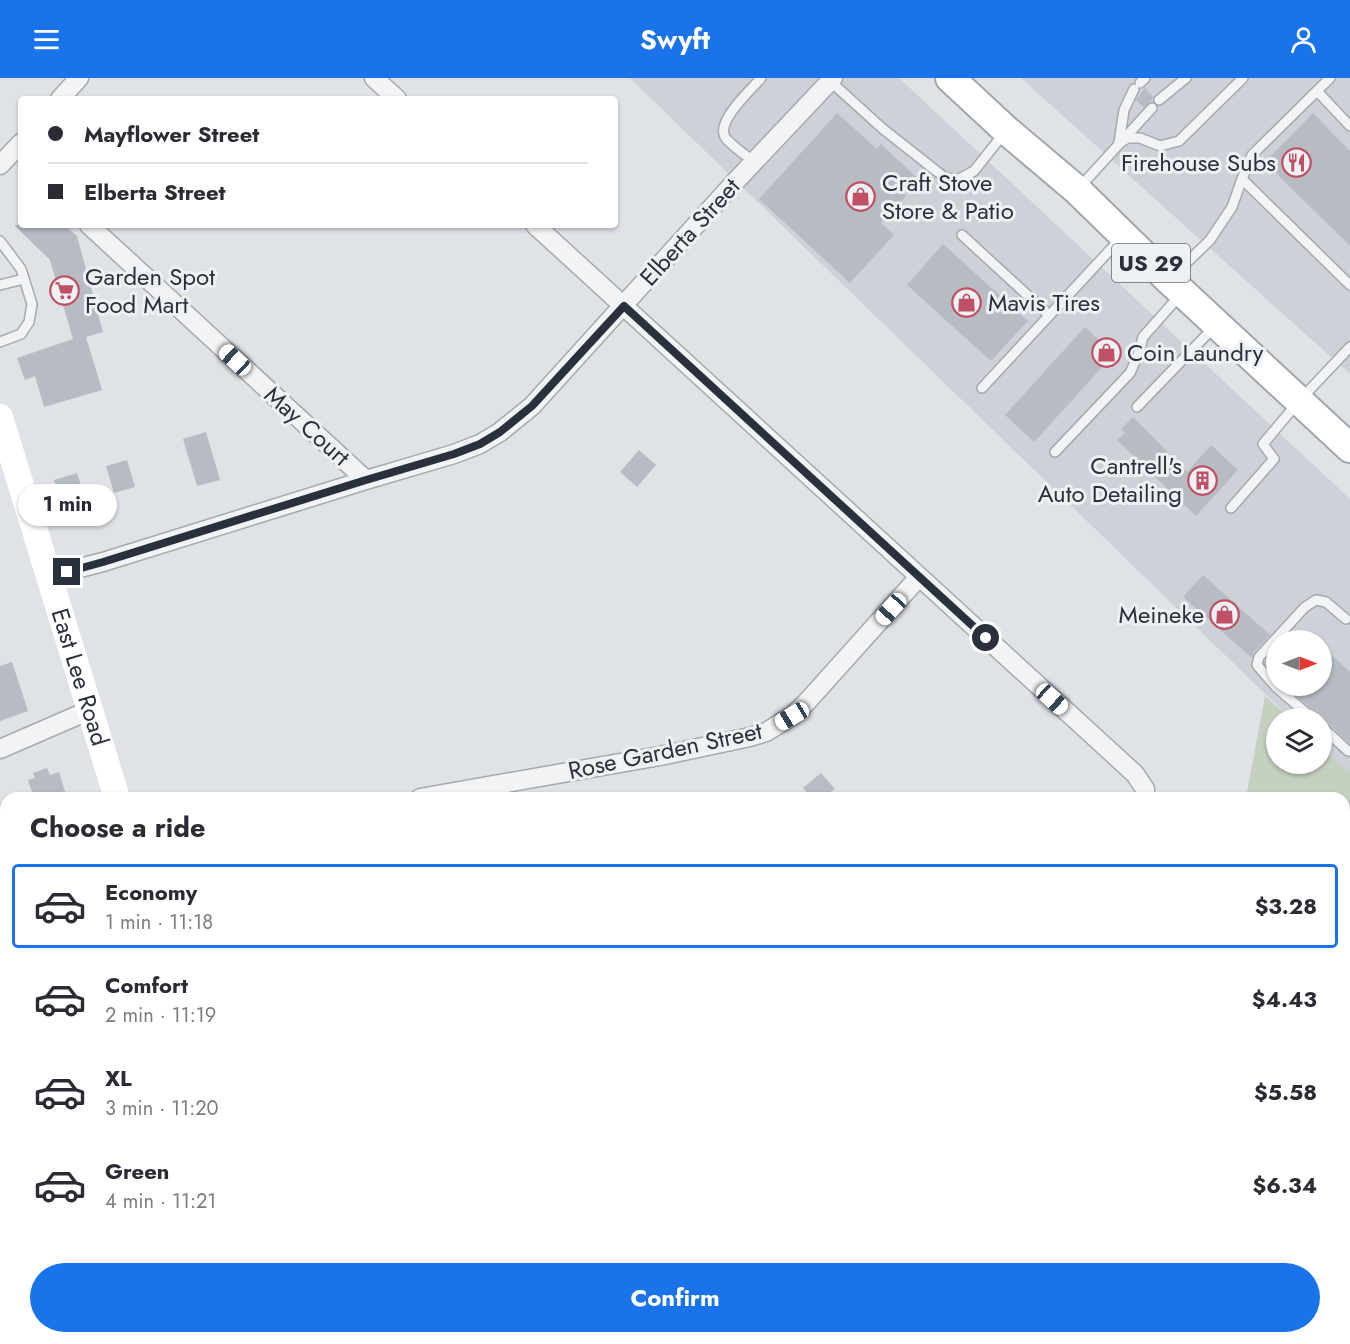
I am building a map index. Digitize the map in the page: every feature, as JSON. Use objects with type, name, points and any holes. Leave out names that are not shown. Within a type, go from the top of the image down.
[{"type":"main road","name":"US 29","points":[[950,78],[1006,130],[1077,190],[1216,325],[1350,448]]},
{"type":"street","points":[[63,96],[79,78]]},
{"type":"street","points":[[374,78],[394,96]]},
{"type":"street","name":"Elberta Street","points":[[49,576],[103,562],[454,454],[480,444],[500,432],[532,406],[831,80]]},
{"type":"street","name":"May Court","points":[[92,228],[366,480]]},
{"type":"street","points":[[539,228],[1135,774],[1142,782],[1144,792]]},
{"type":"street","name":"East Lee Road","points":[[0,417],[115,792]]},
{"type":"street","name":"Rose Garden Street","points":[[454,792],[660,756],[766,732],[792,716],[805,704],[919,577]]},
{"type":"street","points":[[0,749],[90,710]]},
{"type":"lane","points":[[754,162],[725,138],[723,129],[725,119],[761,78]]},
{"type":"lane","points":[[1159,100],[1185,78]]},
{"type":"lane","points":[[1119,143],[1128,138],[1140,138],[1160,146],[1179,141],[1243,78]]},
{"type":"lane","points":[[1055,452],[1130,372],[1139,353],[1143,337],[1175,286],[1232,207],[1252,155],[1330,78]]},
{"type":"lane","points":[[831,80],[883,129],[944,177],[957,180],[974,171],[1006,130]]},
{"type":"lane","points":[[1119,143],[1124,110],[1140,83]]},
{"type":"lane","points":[[1317,91],[1350,126]]},
{"type":"lane","points":[[1077,190],[1152,108]]},
{"type":"lane","points":[[1242,179],[1350,285]]},
{"type":"lane","points":[[962,235],[1049,315]]},
{"type":"lane","points":[[982,388],[1123,236]]},
{"type":"lane","points":[[0,242],[21,269],[32,304],[29,321],[21,334],[0,342]]},
{"type":"lane","points":[[0,285],[24,279]]},
{"type":"lane","points":[[1137,407],[1216,325]]},
{"type":"lane","points":[[1231,508],[1274,459],[1263,444],[1299,401],[1350,347]]},
{"type":"lane","points":[[1300,708],[1276,687],[1257,665],[1259,657],[1305,607],[1316,600],[1326,602],[1349,619]]},
{"type":"lane","points":[[1332,736],[1350,751]]},
{"type":"shaded area","points":[[630,78],[899,78],[1350,499],[1350,771],[1348,773],[1332,758],[1332,708],[1280,708],[1267,696],[1332,696],[1332,630],[1266,630],[1266,695]]},
{"type":"shaded area","points":[[1021,78],[1350,78],[1350,374],[1175,217]]},
{"type":"green space","points":[[1265,696],[1279,708],[1266,708],[1266,774],[1332,774],[1332,757],[1348,772],[1350,771],[1350,792],[1247,792]]},
{"type":"building","points":[[1145,88],[1153,97],[1144,107],[1136,100]]},
{"type":"building","name":"Craft Stove Store & Patio","points":[[837,113],[877,149],[881,144],[916,177],[901,192],[906,196],[881,223],[894,235],[850,283],[759,199]]},
{"type":"building","points":[[1313,113],[1350,151],[1350,246],[1265,162]]},
{"type":"building","points":[[14,225],[18,225],[18,228],[68,228],[77,236],[103,332],[86,337],[102,390],[44,407],[35,376],[25,380],[17,358],[73,339],[50,260]]},
{"type":"building","name":"Mavis Tires","points":[[943,244],[1028,321],[991,361],[907,285]]},
{"type":"building","points":[[1085,327],[1114,354],[1034,442],[1005,415]]},
{"type":"building","points":[[1133,417],[1187,472],[1211,445],[1238,470],[1196,516],[1117,440],[1125,433],[1121,429]]},
{"type":"building","points":[[206,432],[220,480],[197,486],[183,439]]},
{"type":"building","points":[[639,450],[656,465],[637,487],[620,472]]},
{"type":"building","points":[[127,460],[135,487],[114,493],[106,466]]},
{"type":"building","points":[[77,473],[85,498],[62,505],[54,480]]},
{"type":"building","name":"Meineke","points":[[1203,575],[1266,631],[1266,639],[1254,652],[1252,658],[1183,597]]},
{"type":"building","points":[[1332,655],[1350,672],[1350,744],[1332,727],[1332,708],[1310,708],[1296,696],[1332,696]]},
{"type":"building","points":[[12,662],[28,711],[0,721],[0,666]]},
{"type":"building","points":[[47,768],[50,775],[59,772],[65,792],[32,792],[28,780],[35,778],[33,773]]},
{"type":"building","points":[[821,773],[835,789],[831,792],[806,792],[803,788]]},
{"type":"place","name":"Firehouse Subs","points":[[1297,163]]},
{"type":"place","name":"Craft Stove Store & Patio","points":[[861,197]]},
{"type":"place","name":"Garden Spot Food Mart","points":[[64,291]]},
{"type":"place","name":"Mavis Tires","points":[[967,303]]},
{"type":"place","name":"Coin Laundry","points":[[1106,353]]},
{"type":"place","name":"Cantrell's Auto Detailing","points":[[1203,480]]},
{"type":"place","name":"Meineke","points":[[1225,615]]},
{"type":"route","points":[[67,572],[454,454],[480,444],[500,432],[532,406],[624,306],[986,638]]}]
